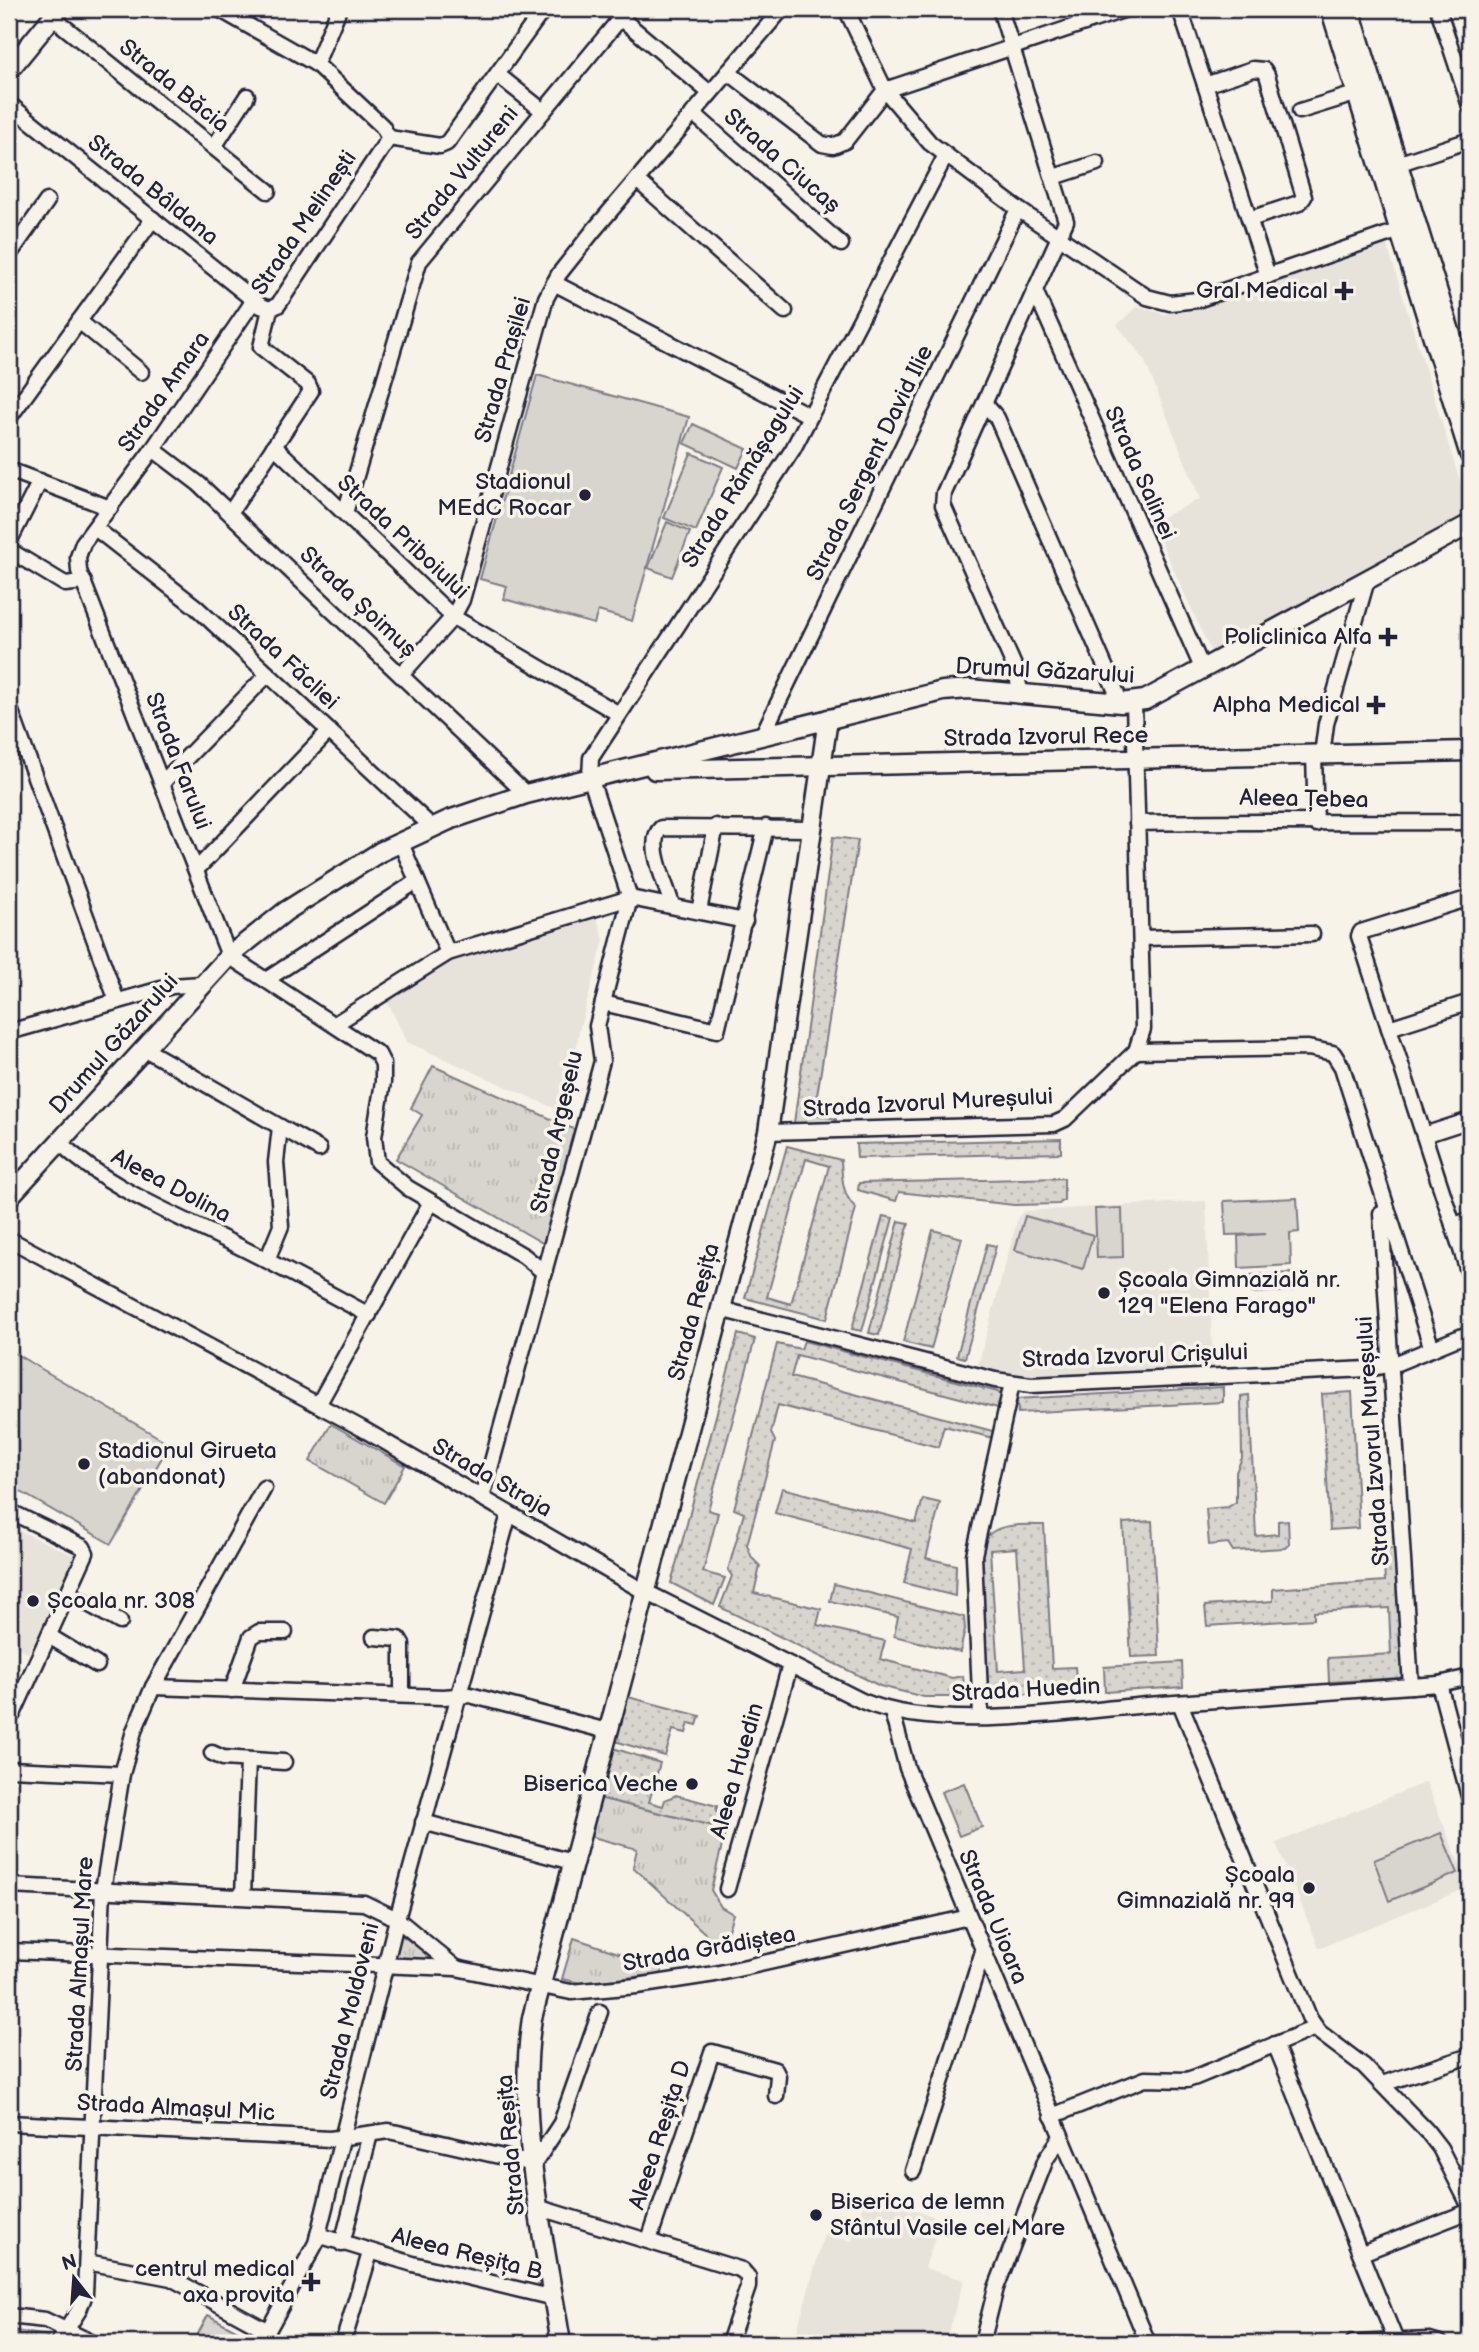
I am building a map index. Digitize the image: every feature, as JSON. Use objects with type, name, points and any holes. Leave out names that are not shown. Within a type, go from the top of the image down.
[{"type":"main road","points":[[1347,9],[1357,93],[1400,230],[1430,298],[1464,354],[1470,397]]},
{"type":"main road","points":[[1347,9],[1397,164],[1470,454]]},
{"type":"street","points":[[219,9],[316,64],[382,126],[388,138],[444,145],[544,9]]},
{"type":"street","points":[[316,64],[339,9]]},
{"type":"street","name":"Strada Prașilei","points":[[401,675],[453,617],[462,600],[546,298],[554,283],[782,9]]},
{"type":"street","points":[[846,9],[885,90],[916,128],[946,155],[1018,209],[1137,292],[1170,303],[1197,300],[1400,230]]},
{"type":"street","points":[[1000,9],[1066,221],[1061,239],[944,493],[943,505],[1015,668],[1021,694]]},
{"type":"street","points":[[728,72],[828,146],[845,141],[885,90],[1126,9]]},
{"type":"street","points":[[1180,9],[1268,276]]},
{"type":"street","points":[[1438,9],[1470,106]]},
{"type":"street","points":[[619,12],[710,93]]},
{"type":"street","name":"Strada Vultureni","points":[[345,513],[419,262],[543,111],[619,12]]},
{"type":"street","points":[[9,70],[56,13]]},
{"type":"street","name":"Strada Băcia","points":[[56,13],[268,191]]},
{"type":"street","points":[[1205,85],[1259,69],[1267,75],[1271,86],[1304,197],[1299,202],[1250,219]]},
{"type":"street","points":[[498,75],[543,111]]},
{"type":"street","points":[[1300,111],[1357,93]]},
{"type":"street","points":[[214,147],[247,96]]},
{"type":"street","name":"Strada Bâldana","points":[[9,104],[254,300],[271,309]]},
{"type":"street","name":"Strada Ciucaș","points":[[693,113],[841,244]]},
{"type":"street","name":"Strada Melinești","points":[[230,513],[310,391],[307,384],[261,347],[271,309],[278,305],[388,138]]},
{"type":"street","points":[[1397,164],[1470,140]]},
{"type":"street","name":"Strada Rămășagului","points":[[590,777],[591,758],[776,476],[946,155]]},
{"type":"street","points":[[1054,177],[1097,163]]},
{"type":"street","points":[[637,180],[785,310]]},
{"type":"street","points":[[9,255],[47,201]]},
{"type":"street","name":"Strada Sergent David Ilie","points":[[762,736],[1018,209]]},
{"type":"street","points":[[9,418],[153,219]]},
{"type":"street","points":[[554,283],[810,416]]},
{"type":"street","name":"Strada Salinei","points":[[1036,293],[1203,670]]},
{"type":"street","name":"Strada Amara","points":[[110,508],[254,300]]},
{"type":"street","points":[[79,321],[141,372]]},
{"type":"street","points":[[985,404],[998,418],[1128,703],[1135,759],[1141,938],[1143,1028],[1136,1051]]},
{"type":"street","name":"Strada Priboiului","points":[[274,446],[453,617],[619,714]]},
{"type":"street","name":"Strada Șoimuș","points":[[153,449],[186,473],[230,513],[526,794]]},
{"type":"street","points":[[9,470],[110,508]]},
{"type":"street","points":[[9,542],[40,481]]},
{"type":"street","name":"Strada Farului","points":[[110,508],[83,544],[78,557],[84,582],[229,956]]},
{"type":"street","name":"Drumul Găzarului","points":[[9,1193],[229,956],[296,904],[400,841],[526,794],[949,690],[1128,703],[1155,696],[1470,524]]},
{"type":"street","name":"Strada Făcliei","points":[[95,528],[196,607],[432,827]]},
{"type":"street","points":[[9,550],[65,584],[84,582]]},
{"type":"street","points":[[1316,824],[1318,755],[1367,580]]},
{"type":"street","points":[[162,783],[268,674]]},
{"type":"street","points":[[9,706],[117,1001]]},
{"type":"street","points":[[822,767],[828,719]]},
{"type":"street","points":[[196,870],[329,731]]},
{"type":"street","name":"Strada Izvorul Rece","points":[[623,770],[1470,751]]},
{"type":"street","name":"Strada Reșița","points":[[561,2343],[534,2164],[528,2064],[538,1987],[768,1132],[822,767]]},
{"type":"street","points":[[590,777],[630,898]]},
{"type":"street","name":"Aleea Țebea","points":[[1137,823],[1277,820],[1316,824],[1470,822]]},
{"type":"street","points":[[672,905],[655,844],[656,833],[664,826],[813,829]]},
{"type":"street","points":[[699,911],[716,826]]},
{"type":"street","points":[[603,1003],[717,1030],[766,827]]},
{"type":"street","points":[[400,841],[448,953]]},
{"type":"street","points":[[266,980],[417,881]]},
{"type":"street","points":[[335,1024],[448,953],[630,898],[745,921]]},
{"type":"street","name":"Strada Argeșelu","points":[[482,1498],[602,1061],[596,1032],[630,898]]},
{"type":"street","points":[[1470,898],[1359,934],[1470,1278]]},
{"type":"street","points":[[1141,938],[1312,934]]},
{"type":"street","points":[[229,956],[378,1054],[383,1071],[373,1150],[383,1169],[431,1202],[524,1256],[545,1273]]},
{"type":"street","points":[[9,1032],[172,986],[201,984]]},
{"type":"street","points":[[1389,1028],[1470,1002]]},
{"type":"street","points":[[144,1048],[319,1149]]},
{"type":"street","name":"Strada Izvorul Mureșului","points":[[768,1132],[1054,1124],[1065,1119],[1136,1051],[1308,1048],[1333,1053],[1342,1067],[1432,1349]]},
{"type":"street","points":[[1424,1135],[1470,1120]]},
{"type":"street","points":[[267,1261],[281,1226],[276,1162],[280,1127]]},
{"type":"street","name":"Aleea Dolina","points":[[59,1142],[109,1181],[369,1315]]},
{"type":"street","name":"Strada Izvorul Mureșului","points":[[1380,1192],[1411,1686]]},
{"type":"street","points":[[318,1405],[431,1202]]},
{"type":"street","points":[[1453,1226],[1470,1220]]},
{"type":"street","name":"Strada Straja","points":[[9,1239],[318,1405],[644,1592]]},
{"type":"street","name":"Strada Izvorul Crișului","points":[[720,1309],[1012,1383],[1368,1370],[1391,1365],[1470,1333]]},
{"type":"street","points":[[981,1717],[974,1555],[1012,1383]]},
{"type":"street","name":"Strada Almașul Mare","points":[[58,2343],[85,2299],[103,1890],[122,1774],[134,1731],[153,1687],[264,1488]]},
{"type":"street","points":[[9,1511],[83,1548],[85,1559],[13,1714]]},
{"type":"street","name":"Strada Moldoveni","points":[[88,2262],[171,2278],[265,2337],[311,2254],[318,2235],[397,1919],[509,1514]]},
{"type":"street","name":"Strada Huedin","points":[[644,1592],[892,1713],[935,1718],[1439,1684],[1470,1676]]},
{"type":"street","points":[[69,1593],[120,1622]]},
{"type":"street","points":[[232,1690],[251,1637],[259,1632],[285,1632]]},
{"type":"street","points":[[48,1636],[97,1665]]},
{"type":"street","points":[[374,1636],[398,1640],[402,1644],[402,1695]]},
{"type":"street","name":"Aleea Huedin","points":[[727,1889],[790,1665]]},
{"type":"street","points":[[1439,1684],[1465,1763],[1470,1800]]},
{"type":"street","points":[[153,1687],[470,1695],[607,1731]]},
{"type":"street","points":[[1180,1703],[1315,2028],[1347,2051],[1433,2139],[1470,2209],[1363,2253]]},
{"type":"street","name":"Strada Uioara","points":[[892,1713],[902,1754],[1148,2343]]},
{"type":"street","points":[[212,1754],[223,1758],[284,1762]]},
{"type":"street","points":[[243,1896],[247,1760]]},
{"type":"street","points":[[9,1769],[122,1774]]},
{"type":"street","points":[[423,1822],[572,1862]]},
{"type":"street","name":"Strada Grădiștea","points":[[9,1886],[364,1903],[397,1919],[456,1968]]},
{"type":"street","name":"Strada Grădiștea","points":[[9,1951],[456,1968],[538,1987],[579,1991],[694,1978],[969,1917]]},
{"type":"street","points":[[913,2171],[983,1951]]},
{"type":"street","points":[[534,2164],[561,2123],[600,2012]]},
{"type":"street","points":[[1052,2116],[1145,2079],[1187,2080],[1196,2077],[1315,2028]]},
{"type":"street","points":[[1275,2044],[1363,2253],[1396,2341]]},
{"type":"street","name":"Aleea Reșița D","points":[[649,2240],[712,2052],[775,2070],[779,2076],[776,2096]]},
{"type":"street","points":[[1382,2084],[1470,2056]]},
{"type":"street","name":"Strada Almașul Mic","points":[[9,2123],[341,2139],[394,2132],[534,2164]]},
{"type":"street","points":[[342,2244],[370,2134]]},
{"type":"street","points":[[982,2343],[996,2288],[1046,2159],[1061,2137]]},
{"type":"street","name":"Aleea Reșița D","points":[[540,2208],[742,2270],[748,2277],[748,2287],[729,2343]]},
{"type":"street","name":"Aleea Reșița B","points":[[318,2235],[370,2253],[554,2298]]},
{"type":"street","name":"Aleea Reșița B","points":[[343,2343],[370,2253]]},
{"type":"street","points":[[9,2316],[45,2320],[93,2343]]},
{"type":"street","points":[[1353,2343],[1440,2343]]},
{"type":"shaded area","points":[[1386,242],[1470,514],[1211,652],[1152,522],[1200,499],[1144,359],[1117,325],[1137,306],[1164,314],[1191,311]]},
{"type":"shaded area","points":[[596,915],[604,940],[579,1031],[567,1114],[407,1042],[386,999],[446,961]]},
{"type":"shaded area","name":"Școala Gimnazială nr. 129 \"Elena Farago\"","points":[[1206,1201],[1213,1370],[1020,1379],[977,1369],[1018,1217],[1024,1211]]},
{"type":"shaded area","name":"Școala nr. 308","points":[[9,1526],[80,1558],[28,1653],[9,1643]]},
{"type":"shaded area","name":"Școala Gimnazială nr. 99","points":[[1426,1782],[1469,1887],[1319,1948],[1276,1843]]},
{"type":"shaded area","points":[[867,2193],[941,2219],[925,2268],[964,2280],[945,2343],[830,2343],[796,2334],[824,2234],[852,2241]]},
{"type":"green space","name":"Stadionul MEdC Rocar","points":[[537,375],[689,417],[632,621],[598,611],[594,624],[504,599],[507,586],[480,579]]},
{"type":"green space","points":[[693,424],[747,449],[738,468],[684,443]]},
{"type":"green space","points":[[691,453],[723,467],[696,531],[664,518]]},
{"type":"green space","points":[[667,522],[690,532],[672,577],[648,568]]},
{"type":"green space","points":[[833,837],[858,840],[814,1114],[836,1119],[835,1124],[794,1123]]},
{"type":"green space","points":[[433,1066],[578,1131],[546,1245],[396,1159],[422,1115],[411,1108]]},
{"type":"green space","points":[[1061,1139],[1061,1153],[857,1158],[856,1144]]},
{"type":"green space","points":[[787,1146],[841,1160],[845,1192],[856,1208],[827,1319],[745,1298]],"holes":[[[806,1159],[829,1166],[791,1304],[767,1297]]]},
{"type":"green space","points":[[1064,1178],[1064,1200],[1059,1204],[1014,1205],[899,1192],[896,1201],[858,1190],[859,1183]]},
{"type":"green space","points":[[1297,1198],[1299,1232],[1290,1233],[1291,1265],[1239,1268],[1238,1236],[1266,1234],[1226,1235],[1224,1201]]},
{"type":"green space","points":[[1122,1208],[1123,1257],[1097,1258],[1095,1209]]},
{"type":"green space","points":[[883,1216],[893,1218],[862,1331],[852,1329]]},
{"type":"green space","points":[[1025,1216],[1093,1235],[1083,1269],[1015,1250]]},
{"type":"green space","points":[[899,1221],[909,1223],[879,1335],[869,1333]]},
{"type":"green space","points":[[933,1230],[962,1238],[931,1349],[903,1342]]},
{"type":"green space","points":[[987,1244],[996,1246],[965,1358],[957,1356]]},
{"type":"green space","points":[[1291,1273],[1292,1291],[1252,1293],[1251,1275]]},
{"type":"green space","points":[[738,1334],[755,1339],[708,1510],[718,1513],[703,1572],[725,1578],[714,1605],[671,1583]]},
{"type":"green space","points":[[804,1341],[998,1392],[1001,1396],[998,1408],[797,1355],[791,1377],[996,1432],[994,1438],[944,1426],[938,1447],[778,1405],[771,1433],[775,1441],[747,1545],[752,1558],[760,1566],[754,1593],[821,1609],[817,1625],[885,1641],[880,1659],[952,1678],[963,1676],[965,1697],[924,1697],[880,1686],[720,1607],[732,1576],[728,1570],[744,1513],[734,1509],[777,1344],[801,1349]]},
{"type":"green space","name":"Stadionul Girueta (abandonat)","points":[[9,1350],[170,1444],[111,1544],[9,1485]]},
{"type":"green space","points":[[1223,1387],[1223,1402],[1018,1413],[1017,1399]]},
{"type":"green space","points":[[1352,1392],[1359,1528],[1330,1530],[1322,1394]]},
{"type":"green space","points":[[1249,1395],[1256,1536],[1278,1534],[1278,1521],[1288,1520],[1289,1544],[1285,1548],[1233,1551],[1228,1543],[1209,1545],[1206,1509],[1228,1507],[1236,1502],[1236,1472],[1242,1458],[1241,1396]]},
{"type":"green space","points":[[331,1424],[405,1466],[384,1503],[310,1461]]},
{"type":"green space","points":[[782,1488],[916,1523],[923,1499],[940,1503],[926,1558],[956,1565],[955,1596],[904,1583],[912,1549],[775,1513]]},
{"type":"green space","points":[[1152,1521],[1159,1656],[1131,1657],[1123,1523]]},
{"type":"green space","points":[[1015,1525],[1044,1525],[1052,1668],[1075,1667],[1077,1689],[1072,1694],[1053,1695],[1053,1692],[991,1697],[988,1695],[980,1550],[984,1541],[997,1529]],"holes":[[[1017,1548],[1025,1669],[998,1671],[990,1550]]]},
{"type":"green space","points":[[1397,1548],[1405,1672],[1400,1678],[1329,1682],[1328,1658],[1391,1654],[1389,1608],[1314,1612],[1314,1619],[1207,1626],[1205,1606],[1273,1601],[1273,1589],[1385,1581],[1383,1549]]},
{"type":"green space","points":[[834,1584],[964,1617],[965,1629],[960,1652],[894,1636],[898,1617],[830,1601]]},
{"type":"green space","points":[[1182,1662],[1183,1687],[1105,1692],[1104,1667]]},
{"type":"green space","points":[[628,1697],[700,1716],[697,1725],[689,1723],[686,1733],[673,1730],[665,1756],[615,1741]]},
{"type":"green space","points":[[613,1748],[660,1763],[649,1802],[663,1806],[665,1800],[676,1795],[717,1806],[716,1812],[729,1816],[726,1829],[599,1798]]},
{"type":"green space","points":[[964,1783],[982,1827],[959,1836],[941,1792]]},
{"type":"green space","points":[[599,1798],[726,1829],[711,1890],[721,1907],[733,1914],[722,1949],[633,1867],[637,1849],[589,1836]]},
{"type":"green space","points":[[1441,1833],[1458,1873],[1389,1901],[1374,1860]]},
{"type":"green space","points":[[400,1934],[441,1964],[394,1961]]},
{"type":"green space","points":[[574,1938],[660,1967],[661,1974],[581,1983],[562,1979]]},
{"type":"green space","points":[[208,2315],[256,2341],[194,2341]]},
{"type":"green space","points":[[9,2330],[48,2336],[43,2343],[9,2343]]},
{"type":"place","name":"Gral Medical","points":[[1344,291]]},
{"type":"place","name":"Stadionul MEdC Rocar","points":[[585,495]]},
{"type":"place","name":"Policlinica Alfa","points":[[1388,637]]},
{"type":"place","name":"Alpha Medical","points":[[1376,705]]},
{"type":"place","name":"Școala Gimnazială nr. 129 \"Elena Farago\"","points":[[1104,1293]]},
{"type":"place","name":"Stadionul Girueta (abandonat)","points":[[84,1464]]},
{"type":"place","name":"Școala nr. 308","points":[[33,1601]]},
{"type":"place","name":"Biserica Veche","points":[[692,1784]]},
{"type":"place","name":"Școala Gimnazială nr. 99","points":[[1309,1888]]},
{"type":"place","name":"Biserica de lemn Sfântul Vasile cel Mare","points":[[816,2215]]},
{"type":"place","name":"centrul medical axa provita","points":[[311,2282]]}]
